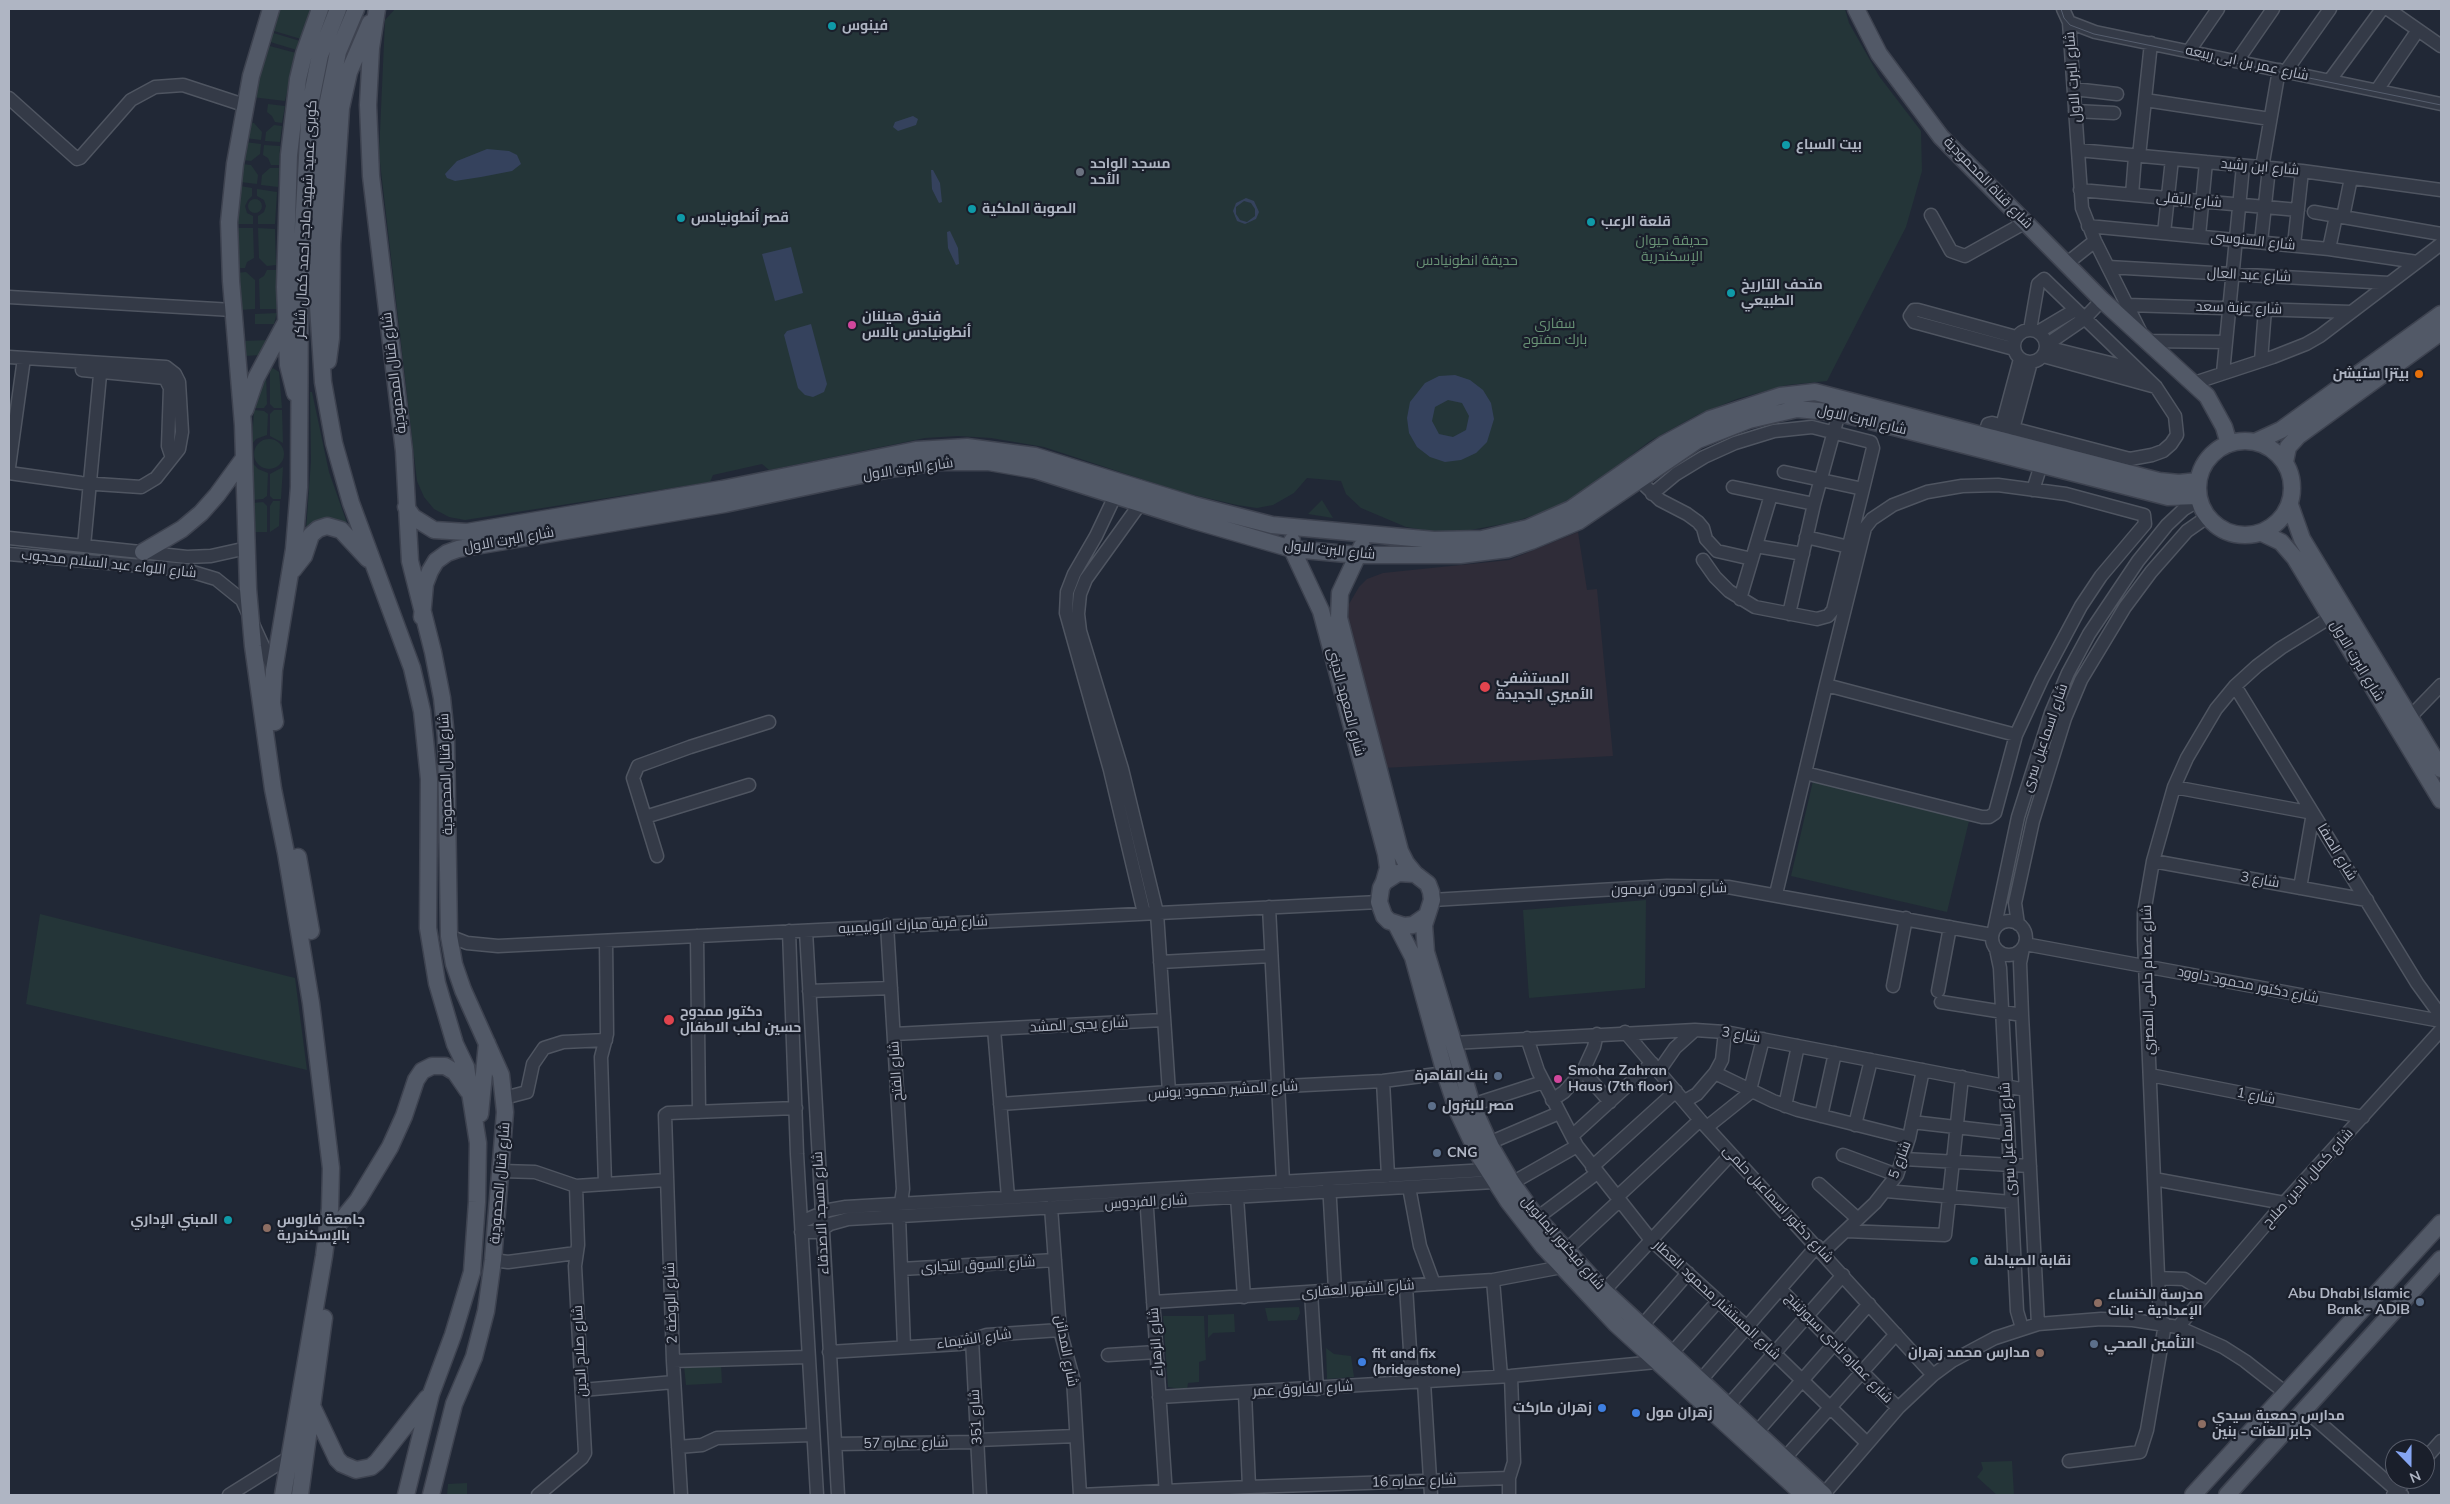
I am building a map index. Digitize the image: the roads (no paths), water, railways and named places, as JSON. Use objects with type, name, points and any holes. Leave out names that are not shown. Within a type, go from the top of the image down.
[{"type":"main road","points":[[271,9],[244,105],[234,173],[229,222],[233,310],[243,425],[250,613],[273,789],[286,853],[311,1003],[331,1168],[330,1209],[324,1256],[283,1495]]},
{"type":"main road","points":[[300,404],[292,385],[288,365],[286,221],[294,104],[304,54],[320,9]]},
{"type":"main road","name":"كوبرى عميد شهيد ماجد احمد كمال شاكر","points":[[290,573],[299,487],[300,280],[308,130],[316,72],[338,9]]},
{"type":"main road","name":"كوبرى عميد شهيد ماجد احمد كمال شاكر","points":[[323,382],[316,276],[324,132],[333,72],[345,32],[356,9]]},
{"type":"main road","points":[[323,382],[331,338],[332,244],[341,108],[355,55],[377,9]]},
{"type":"main road","name":"شارع قنال المحمودية","points":[[377,9],[371,48],[368,105],[369,158],[402,432],[410,561],[436,670],[446,737],[449,936],[454,964],[462,990],[501,1075],[504,1098],[505,1127],[493,1260],[486,1311],[474,1357],[454,1404],[431,1495]]},
{"type":"main road","name":"شارع قناة المحمودية","points":[[1856,9],[1879,54],[1936,129],[2066,264],[2145,340]]},
{"type":"main road","points":[[2255,442],[2273,435],[2289,425],[2441,314]]},
{"type":"main road","points":[[243,425],[247,401],[254,383],[286,322]]},
{"type":"main road","points":[[2285,462],[2288,448],[2298,436],[2441,332]]},
{"type":"main road","name":"شارع البرت الاول","points":[[2145,340],[2194,383],[2217,410],[2229,444]]},
{"type":"main road","name":"شارع قنال المحمودية","points":[[323,382],[342,473],[412,668],[422,711],[429,779],[428,928],[437,983],[455,1044],[466,1067],[478,1143],[477,1202],[472,1272],[453,1336],[431,1394],[406,1495]]},
{"type":"main road","name":"شارع البرت الاول","points":[[846,472],[916,450],[944,447],[1013,451],[1068,465],[1194,506],[1272,525],[1367,535],[1458,540],[1482,539],[1528,528],[1571,509],[1664,444],[1693,427],[1746,406],[1797,393],[1815,392],[2159,481],[2179,483],[2199,492]]},
{"type":"main road","name":"شارع البرت الاول","points":[[422,617],[424,584],[436,561],[447,553],[642,510],[846,472],[918,464],[982,462],[1035,470],[1140,504],[1292,549],[1358,555],[1460,555],[1508,549],[1555,533],[1579,521],[1698,440],[1749,420],[1797,409],[1839,413],[2168,497],[2199,492]]},
{"type":"main road","points":[[2242,441],[2255,442],[2272,449],[2285,462],[2291,476],[2293,491],[2290,505],[2279,522],[2262,533],[2238,535],[2226,532],[2208,517],[2199,492],[2209,458],[2229,444],[2242,441]]},
{"type":"main road","points":[[142,552],[182,529],[201,514],[217,496],[244,458]]},
{"type":"main road","name":"شارع البرت الاول","points":[[2290,505],[2302,539],[2381,684],[2441,800]]},
{"type":"main road","name":"شارع البرت الاول","points":[[406,507],[422,524],[434,530],[456,532],[642,510]]},
{"type":"main road","points":[[300,1495],[336,1227],[340,1157],[306,898],[280,767],[272,703],[274,670],[290,573],[300,562],[311,535],[318,529],[327,526],[341,530],[374,566]]},
{"type":"main road","name":"شارع المعهد الدينى","points":[[1292,527],[1292,549],[1321,611],[1386,854],[1388,868],[1384,882]]},
{"type":"main road","name":"شارع البرت الاول","points":[[2262,533],[2281,542],[2288,549],[2331,617],[2381,684],[2410,717],[2441,769]]},
{"type":"main road","name":"شارع المعهد الدينى","points":[[1367,535],[1340,594],[1339,618],[1400,851],[1406,863],[1415,874]]},
{"type":"main road","points":[[1314,593],[1327,589],[1340,594]]},
{"type":"main road","points":[[1398,873],[1415,874],[1428,884],[1432,900],[1426,916],[1412,925],[1396,924],[1384,916],[1378,902],[1381,888],[1384,882],[1398,873]]},
{"type":"main road","name":"شارع فيكتور ايمانويل","points":[[1426,916],[1424,943],[1452,1043],[1486,1148],[1491,1176],[1525,1224],[1562,1267],[1616,1324],[1663,1358],[1700,1381],[1824,1495]]},
{"type":"main road","name":"شارع فيكتور ايمانويل","points":[[1396,924],[1413,957],[1445,1073],[1458,1112],[1538,1218],[1604,1291],[1641,1327],[1663,1358],[1804,1495]]},
{"type":"main road","points":[[478,1143],[487,1042]]},
{"type":"main road","points":[[336,1227],[358,1200],[390,1147],[404,1116],[416,1080],[422,1071],[438,1065],[450,1068],[472,1097]]},
{"type":"main road","points":[[2193,1495],[2441,1223]]},
{"type":"main road","points":[[2227,1495],[2441,1259]]},
{"type":"main road","points":[[312,1406],[337,1459],[349,1468],[364,1469],[377,1462],[431,1394]]},
{"type":"street","points":[[2063,9],[2070,22]]},
{"type":"street","points":[[2189,51],[2218,9]]},
{"type":"street","points":[[2237,61],[2273,9]]},
{"type":"street","points":[[2261,242],[2270,119],[2282,70],[2330,9]]},
{"type":"street","points":[[2330,80],[2382,9]]},
{"type":"street","points":[[2388,9],[2441,46]]},
{"type":"street","name":"شارع عمر بن ابى ربيعه","points":[[2070,22],[2095,32],[2441,104]]},
{"type":"street","name":"شارع البرت الاول","points":[[2070,22],[2080,190],[2088,226],[2145,340]]},
{"type":"street","points":[[2377,90],[2418,30]]},
{"type":"street","points":[[2132,195],[2151,43]]},
{"type":"street","points":[[9,98],[73,158],[80,158],[131,100],[155,86],[183,85],[244,105]]},
{"type":"street","points":[[2074,89],[2117,94]]},
{"type":"street","points":[[2145,100],[2270,119]]},
{"type":"street","points":[[2075,111],[2114,113]]},
{"type":"street","name":"شارع ابن رشيد","points":[[2078,150],[2302,171],[2441,190]]},
{"type":"street","points":[[2164,233],[2172,159]]},
{"type":"street","points":[[2199,236],[2206,162]]},
{"type":"street","points":[[2223,373],[2243,166]]},
{"type":"street","points":[[2294,245],[2302,171]]},
{"type":"street","points":[[2329,249],[2351,178]]},
{"type":"street","name":"شارع البقلى","points":[[2080,190],[2298,210]]},
{"type":"street","points":[[2314,212],[2441,234]]},
{"type":"street","points":[[1931,215],[1951,251],[1965,256],[2026,222]]},
{"type":"street","name":"شارع السنوسى","points":[[2088,226],[2294,245],[2417,262]]},
{"type":"street","points":[[2066,264],[2095,241]]},
{"type":"street","points":[[2194,383],[2306,344],[2441,244]]},
{"type":"street","name":"شارع عبد العال","points":[[2108,267],[2389,283]]},
{"type":"street","points":[[1984,436],[1988,424],[2007,427],[2118,457],[2136,458],[2152,455],[2171,444],[2177,435],[2175,416],[2156,387],[2080,315],[2048,281],[2040,281],[2031,351],[2007,427]]},
{"type":"street","points":[[9,296],[233,310]]},
{"type":"street","points":[[2031,351],[2102,300]]},
{"type":"street","name":"شارع عزبة سعد","points":[[2127,305],[2351,312]]},
{"type":"street","points":[[2261,361],[2265,309]]},
{"type":"street","points":[[2031,351],[2025,331],[2034,331],[2080,315]]},
{"type":"street","points":[[1965,330],[2031,351],[2105,367],[2140,370]]},
{"type":"street","points":[[2145,340],[2226,342]]},
{"type":"street","points":[[9,357],[24,362],[175,374],[179,382],[182,414],[181,444],[156,478],[146,486],[85,483],[9,473]]},
{"type":"street","points":[[9,366],[24,362]]},
{"type":"street","points":[[9,467],[11,435],[24,362]]},
{"type":"street","points":[[79,546],[96,367]]},
{"type":"street","points":[[2105,367],[2156,387]]},
{"type":"street","points":[[1789,614],[1814,504],[1839,413]]},
{"type":"street","points":[[1652,494],[1676,474],[1704,457],[1751,437],[1812,427],[1869,440],[1872,444],[1849,547],[1831,613],[1824,618],[1817,619],[1755,607],[1740,599],[1722,584],[1703,560]]},
{"type":"street","points":[[2033,490],[2041,465]]},
{"type":"street","points":[[1784,472],[1863,489]]},
{"type":"street","points":[[1639,480],[1652,494],[1668,505],[1692,517],[1702,528],[1709,544],[1717,551],[1752,559]]},
{"type":"street","points":[[1776,894],[1826,685],[1865,528],[1872,519],[1882,511],[1927,492],[1962,486],[1998,485],[2066,494],[2139,513],[2146,519],[2145,524],[2101,576],[2081,606],[2042,679],[2016,735],[1995,813],[1989,817],[1805,773]]},
{"type":"street","points":[[1733,487],[1814,504]]},
{"type":"street","name":"شارع اسماعيل سرى","points":[[1993,933],[2018,817],[2050,714],[2068,673],[2112,596],[2167,525],[2199,492]]},
{"type":"street","points":[[1740,599],[1771,495]]},
{"type":"street","points":[[1115,496],[1096,536],[1074,574],[1067,592],[1066,613],[1122,769],[1157,913],[1169,1092]]},
{"type":"street","points":[[1140,504],[1086,579],[1080,594],[1078,614],[1088,676],[1144,913]]},
{"type":"street","name":"شارع اسماعيل سرى","points":[[2018,924],[2015,904],[2033,821],[2065,718],[2081,680],[2125,607],[2152,572],[2187,531],[2208,517]]},
{"type":"street","points":[[1806,537],[1849,547]]},
{"type":"street","name":"شارع اللواء عبد السلام محجوب","points":[[9,538],[199,557],[224,554],[247,548]]},
{"type":"street","points":[[1756,546],[1802,554]]},
{"type":"street","name":"شارع اللواء عبد السلام محجوب","points":[[9,554],[104,562],[203,574],[229,588],[242,600],[250,613],[274,670]]},
{"type":"street","name":"شارع عصام حلمى المصري","points":[[2069,1462],[2140,1452],[2147,1430],[2168,1325],[2158,1278],[2144,914],[2153,861],[2174,787],[2200,733],[2235,686],[2281,648],[2331,617]]},
{"type":"street","points":[[1826,685],[2016,735]]},
{"type":"street","points":[[2410,717],[2441,685]]},
{"type":"street","name":"شارع الصفا","points":[[2235,686],[2424,995],[2441,1016]]},
{"type":"street","points":[[2050,714],[2065,718]]},
{"type":"street","points":[[657,856],[633,778],[638,766],[769,722]]},
{"type":"street","points":[[645,816],[749,785]]},
{"type":"street","points":[[2174,787],[2313,812],[2300,888]]},
{"type":"street","points":[[2018,817],[2033,821]]},
{"type":"street","name":"شارع 3","points":[[2153,861],[2366,900]]},
{"type":"street","points":[[2006,867],[2022,869]]},
{"type":"street","name":"شارع ادمون فريمون","points":[[1432,900],[1679,886],[1728,887],[1993,933]]},
{"type":"street","name":"شارع قرية مبارك الاوليمبيه","points":[[449,936],[467,943],[498,946],[1378,902]]},
{"type":"street","points":[[1269,907],[1282,1182]]},
{"type":"street","points":[[1893,986],[1906,918]]},
{"type":"street","points":[[2006,922],[2018,924],[2026,934],[2024,946],[2010,955],[1996,949],[1993,933],[2006,922]]},
{"type":"street","name":"شارع الفتح","points":[[887,926],[903,1189],[900,1209],[904,1347]]},
{"type":"street","points":[[1950,927],[1939,996],[2002,1012],[2022,1015]]},
{"type":"street","name":"شارع مسجد الاصدقاء","points":[[789,931],[801,1227],[817,1495]]},
{"type":"street","name":"شارع مسجد الاصدقاء","points":[[806,931],[838,1495]]},
{"type":"street","points":[[697,936],[699,1112],[796,1108]]},
{"type":"street","points":[[605,1184],[601,1058],[606,1040],[606,941]]},
{"type":"street","name":"شارع اسماعيل سرى","points":[[2024,946],[2020,963],[2038,1324]]},
{"type":"street","name":"شارع دكتور محمود داوود","points":[[2024,946],[2145,966],[2441,1021]]},
{"type":"street","name":"شارع اسماعيل سرى","points":[[1996,949],[2000,968],[2018,1316],[2022,1328]]},
{"type":"street","points":[[1160,962],[1272,956]]},
{"type":"street","points":[[809,991],[891,988]]},
{"type":"street","name":"شارع يحيي المشد","points":[[894,1034],[1163,1020]]},
{"type":"street","points":[[994,1029],[1008,1197]]},
{"type":"street","points":[[1512,1183],[1574,1141],[1610,1102],[1656,1067],[1695,1030]]},
{"type":"street","name":"شارع 3","points":[[1452,1043],[1625,1032],[1695,1030],[1725,1032],[2026,1090]]},
{"type":"street","name":"شارع كمال الدين صلاح","points":[[2168,1325],[2206,1293],[2284,1203],[2441,1030]]},
{"type":"street","name":"شارع دكتور اسماعيل حلمى","points":[[1625,1032],[1703,1123],[1843,1274],[1933,1375]]},
{"type":"street","points":[[1685,1102],[1697,1094],[1715,1074],[1723,1053],[1725,1032]]},
{"type":"street","points":[[1552,1100],[1564,1092],[1583,1071],[1594,1047],[1597,1034]]},
{"type":"street","name":"شارع المستشار محمود العطار","points":[[1527,1038],[1543,1082],[1574,1141],[1594,1170],[1651,1240],[1747,1327],[1867,1443]]},
{"type":"street","points":[[1566,1250],[1618,1199],[1703,1123],[1751,1091],[1763,1039]]},
{"type":"street","points":[[504,1098],[527,1092],[533,1064],[544,1048],[563,1042],[606,1040]]},
{"type":"street","points":[[1785,1106],[1798,1046]]},
{"type":"street","points":[[1821,1116],[1835,1053]]},
{"type":"street","points":[[1855,1125],[1870,1060]]},
{"type":"street","name":"شارع 5","points":[[1700,1381],[1780,1288],[1820,1249],[1846,1231],[1886,1191],[1897,1175],[1904,1159],[1923,1070]]},
{"type":"street","points":[[1583,1071],[1610,1102]]},
{"type":"street","name":"شارع المشير محمود يونس","points":[[1000,1104],[1169,1092],[1383,1081],[1445,1073]]},
{"type":"street","points":[[1715,1074],[1785,1106],[1909,1138]]},
{"type":"street","name":"شارع 1","points":[[2150,1075],[2363,1117]]},
{"type":"street","points":[[1846,1231],[1944,1236],[1962,1078]]},
{"type":"street","points":[[1383,1081],[1388,1176]]},
{"type":"street","points":[[1472,1105],[1543,1082]]},
{"type":"street","points":[[1538,1218],[1594,1170],[1676,1091]]},
{"type":"street","name":"شارع الروضة 2","points":[[682,1495],[673,1361],[665,1117],[670,1113],[699,1112]]},
{"type":"street","points":[[1486,1148],[1559,1113]]},
{"type":"street","points":[[1912,1122],[2008,1133]]},
{"type":"street","points":[[1604,1291],[1731,1154]]},
{"type":"street","points":[[1843,1155],[1897,1175]]},
{"type":"street","points":[[1904,1159],[2030,1166]]},
{"type":"street","points":[[501,1171],[535,1172],[576,1186],[666,1180]]},
{"type":"street","name":"شارع الفردوس","points":[[1491,1176],[1388,1176],[1329,1185],[1237,1197],[1146,1195],[1008,1197],[900,1209],[839,1220],[812,1234],[801,1227],[822,1213],[838,1208],[900,1209],[1051,1207],[1146,1195],[1282,1182],[1329,1185],[1409,1187],[1491,1176]]},
{"type":"street","points":[[2154,1179],[2284,1203]]},
{"type":"street","points":[[1819,1184],[1858,1220]]},
{"type":"street","points":[[1329,1185],[1335,1290]]},
{"type":"street","name":"شارع صلاح الدين","points":[[538,1495],[584,1455],[576,1253],[576,1186]]},
{"type":"street","points":[[1409,1187],[1414,1227],[1434,1284]]},
{"type":"street","points":[[1886,1191],[2012,1202]]},
{"type":"street","name":"شارع الزهراء","points":[[1146,1195],[1166,1493]]},
{"type":"street","points":[[1237,1197],[1244,1296]]},
{"type":"street","name":"شارع المدائن","points":[[1051,1207],[1060,1330],[1072,1372],[1080,1495]]},
{"type":"street","points":[[2014,1243],[2034,1242]]},
{"type":"street","points":[[493,1260],[508,1262],[576,1253]]},
{"type":"street","name":"شارع السوق التجارى","points":[[901,1269],[1055,1260]]},
{"type":"street","name":"شارع الشهر العقارى","points":[[1153,1302],[1493,1280],[1562,1267]]},
{"type":"street","points":[[1641,1327],[1688,1274]]},
{"type":"street","points":[[1727,1406],[1843,1274]]},
{"type":"street","points":[[2158,1278],[2184,1279],[2206,1293]]},
{"type":"street","points":[[1493,1280],[1506,1376],[1514,1462],[1509,1478],[1509,1495]]},
{"type":"street","points":[[1406,1286],[1431,1495]]},
{"type":"street","name":"شارع عماره نادى سبورتينج","points":[[1780,1288],[1898,1408]]},
{"type":"street","points":[[1310,1292],[1317,1389]]},
{"type":"street","points":[[1663,1358],[1718,1301]]},
{"type":"street","points":[[1756,1433],[1870,1304]]},
{"type":"street","points":[[1824,1495],[1898,1408],[1933,1375],[1974,1349],[2022,1328],[2038,1324],[2102,1319],[2168,1325],[2238,1356],[2287,1394]]},
{"type":"street","name":"شارع الشيماء","points":[[829,1352],[958,1344],[988,1335],[1060,1330]]},
{"type":"street","points":[[1784,1459],[1896,1334]]},
{"type":"street","name":"شارع 351","points":[[972,1339],[980,1495]]},
{"type":"street","points":[[1108,1355],[1156,1352]]},
{"type":"street","points":[[673,1361],[808,1357]]},
{"type":"street","name":"شارع الفاروق عمر","points":[[1160,1397],[1317,1389],[1506,1376],[1663,1358]]},
{"type":"street","points":[[582,1390],[674,1382]]},
{"type":"street","points":[[1245,1392],[1250,1486]]},
{"type":"street","points":[[2305,1410],[2397,1494]]},
{"type":"street","points":[[678,1447],[702,1444],[717,1438],[812,1435]]},
{"type":"street","name":"شارع عماره 57","points":[[835,1444],[977,1441],[1076,1436]]},
{"type":"street","points":[[229,1495],[288,1458]]},
{"type":"street","name":"شارع عماره 16","points":[[1080,1495],[1214,1492],[1250,1486],[1290,1490],[1345,1489],[1430,1480],[1509,1478]]},
{"type":"water","points":[[913,116],[918,119],[916,125],[898,131],[893,127],[895,122]]},
{"type":"water","points":[[487,149],[509,151],[517,155],[521,164],[512,171],[481,177],[455,181],[447,178],[445,174],[457,161]]},
{"type":"water","points":[[931,170],[933,170],[940,183],[942,202],[939,203],[932,189]]},
{"type":"water","points":[[1246,198],[1254,201],[1259,212],[1256,219],[1245,224],[1237,221],[1233,211],[1236,203]],"holes":[[[1244,201],[1251,203],[1255,209],[1255,216],[1247,222],[1240,220],[1236,214],[1236,207]]]},
{"type":"water","points":[[950,231],[958,248],[959,264],[956,265],[948,248],[947,232]]},
{"type":"water","points":[[791,247],[803,293],[775,301],[762,254]]},
{"type":"water","points":[[811,324],[827,384],[824,392],[813,397],[805,395],[798,388],[784,335],[787,331]]},
{"type":"water","points":[[1455,375],[1470,380],[1483,390],[1491,403],[1494,419],[1487,442],[1476,453],[1461,460],[1445,462],[1430,457],[1417,447],[1409,433],[1407,418],[1410,402],[1425,383],[1439,376]],"holes":[[[1448,400],[1462,403],[1469,416],[1466,430],[1453,437],[1439,434],[1432,421],[1435,407]]]},
{"type":"tram line","points":[[2061,9],[2064,18],[2070,25],[2094,34],[2441,105]]},
{"type":"place","name":"فينوس","points":[[832,26]]},
{"type":"place","name":"بيت السباع","points":[[1786,145]]},
{"type":"place","name":"مسجد الواحد الأحد","points":[[1080,172]]},
{"type":"place","name":"الصوبة الملكية","points":[[972,209]]},
{"type":"place","name":"قصر أنطونيادس","points":[[681,218]]},
{"type":"place","name":"قلعة الرعب","points":[[1591,222]]},
{"type":"place","name":"متحف التاريخ الطبيعي","points":[[1731,293]]},
{"type":"place","name":"فندق هيلنان أنطونيادس بالاس","points":[[852,325]]},
{"type":"place","name":"بيتزا ستيشن","points":[[2419,374]]},
{"type":"place","name":"المستشفى الأميري الجديدة","points":[[1485,687]]},
{"type":"place","name":"دكتور ممدوح حسين لطب الاطفال","points":[[669,1020]]},
{"type":"place","name":"بنك القاهرة","points":[[1498,1076]]},
{"type":"place","name":"Smoha Zahran Haus (7th floor)","points":[[1558,1079]]},
{"type":"place","name":"مصر للبترول","points":[[1432,1106]]},
{"type":"place","name":"CNG","points":[[1437,1153]]},
{"type":"place","name":"المبني الإداري","points":[[228,1220]]},
{"type":"place","name":"جامعة فاروس بالإسكندرية","points":[[267,1228]]},
{"type":"place","name":"نقابة الصيادلة","points":[[1974,1261]]},
{"type":"place","name":"Abu Dhabi Islamic Bank - ADIB","points":[[2420,1302]]},
{"type":"place","name":"مدرسة الخنساء الإعدادية - بنات","points":[[2098,1303]]},
{"type":"place","name":"التأمين الصحي","points":[[2094,1344]]},
{"type":"place","name":"مدارس محمد زهران","points":[[2040,1353]]},
{"type":"place","name":"fit and fix (bridgestone)","points":[[1362,1362]]},
{"type":"place","name":"زهران ماركت","points":[[1602,1408]]},
{"type":"place","name":"زهران مول","points":[[1636,1413]]},
{"type":"place","name":"مدارس جمعية سيدي جابر للغات - بنين","points":[[2202,1424]]},
{"type":"park label","name":"حديقة حيوان الإسكندرية","points":[[1672,250]]},
{"type":"park label","name":"حديقة انطونيادس","points":[[1467,261]]},
{"type":"park label","name":"سفاري بارك مفتوح","points":[[1555,332]]}]
